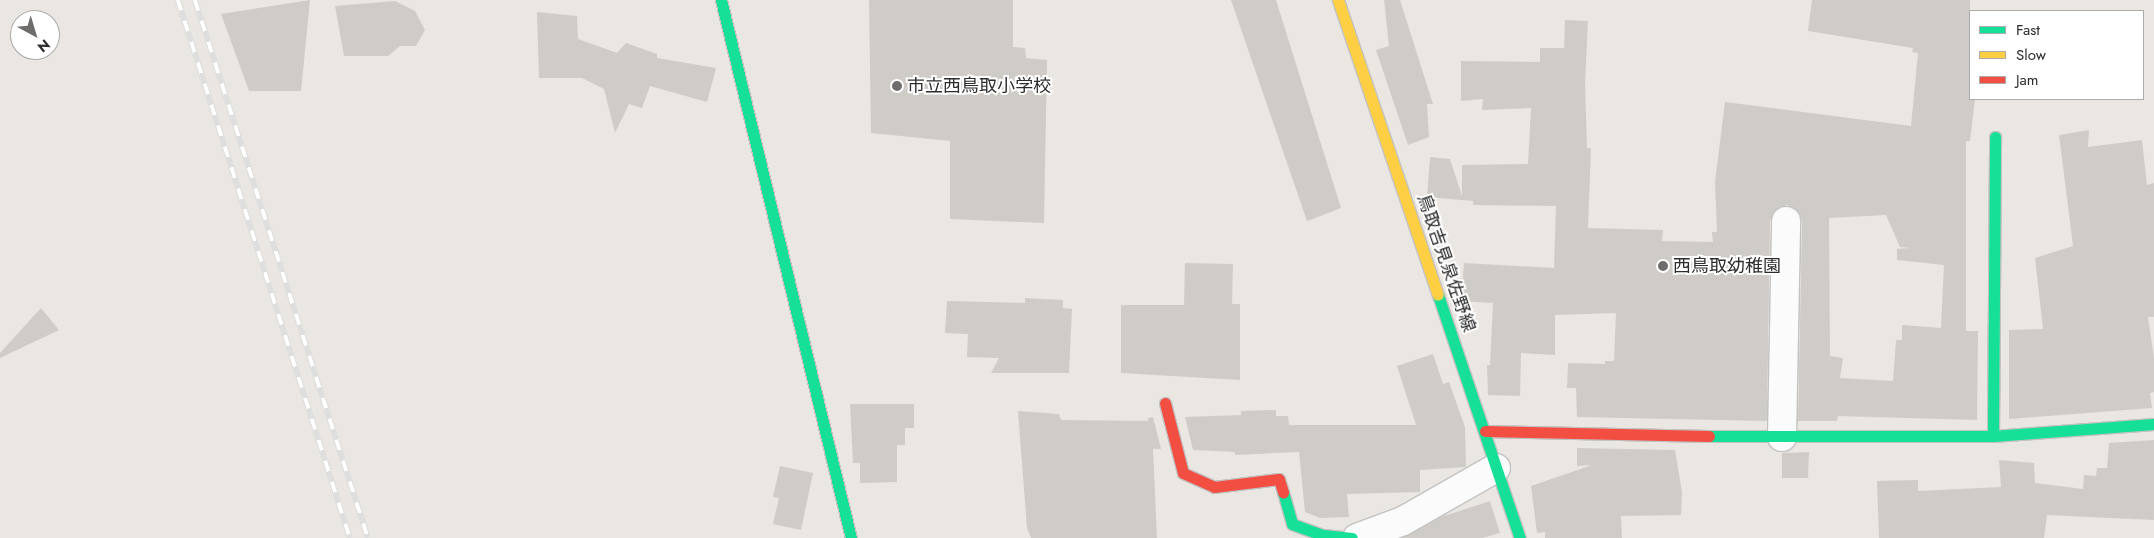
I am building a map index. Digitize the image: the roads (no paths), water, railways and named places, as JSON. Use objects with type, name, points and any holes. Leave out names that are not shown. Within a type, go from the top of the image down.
[{"type":"street","points":[[722,0],[851,538]]},
{"type":"street","name":"鳥取吉見泉佐野線","points":[[1338,0],[1520,538]]},
{"type":"street","points":[[1993,436],[1995,137]]},
{"type":"street","points":[[1782,437],[1786,221]]},
{"type":"street","points":[[1165,403],[1183,473],[1214,487],[1279,479],[1292,524],[1323,535],[1352,538]]},
{"type":"street","points":[[1484,431],[1782,437],[1993,436],[2154,424]]},
{"type":"street","points":[[1357,538],[1402,521],[1496,468]]},
{"type":"railway","points":[[178,0],[350,538]]},
{"type":"railway","points":[[195,0],[368,538]]},
{"type":"place","name":"市立西鳥取小学校","points":[[897,86]]},
{"type":"place","name":"西鳥取幼稚園","points":[[1663,266]]}]
